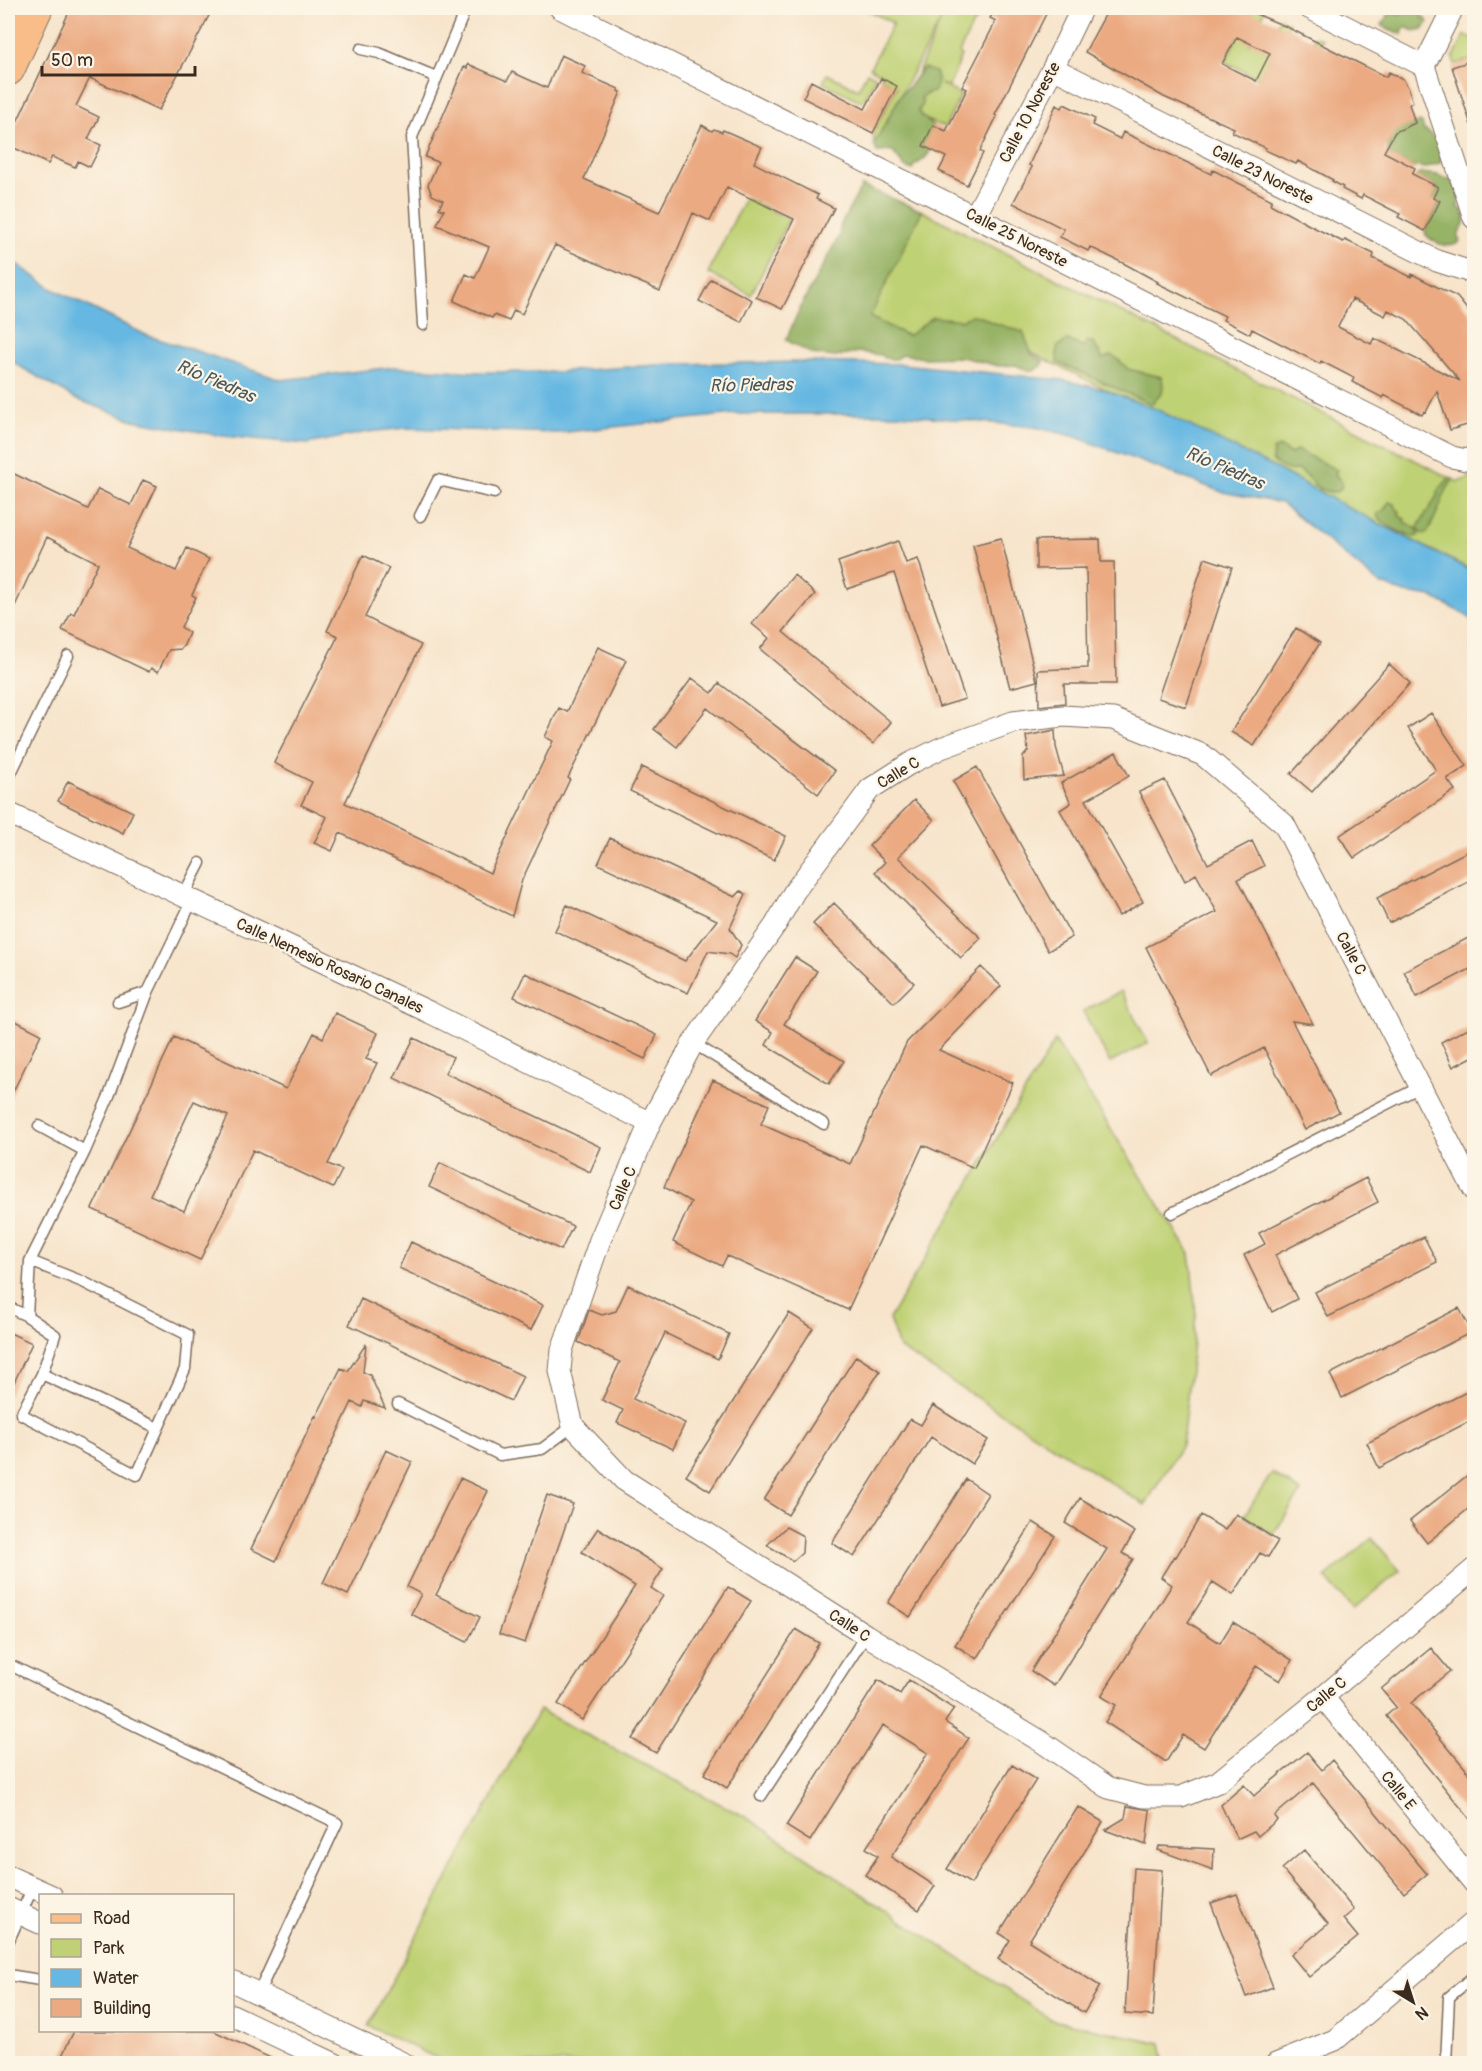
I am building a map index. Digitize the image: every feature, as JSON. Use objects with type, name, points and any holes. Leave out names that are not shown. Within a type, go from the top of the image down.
[{"type":"main road","points":[[8,69],[36,8]]},
{"type":"street","name":"Calle 25 Noreste","points":[[560,8],[1452,457],[1466,460],[1474,457]]},
{"type":"street","name":"Calle 10 Noreste","points":[[975,216],[1082,8]]},
{"type":"street","points":[[1309,8],[1424,66]]},
{"type":"street","points":[[1453,8],[1424,66],[1474,218]]},
{"type":"street","name":"Calle 23 Noreste","points":[[1053,68],[1437,261],[1474,273]]},
{"type":"street","name":"Calle C","points":[[1474,1190],[1284,824],[1203,755],[1113,719],[1064,716],[1013,722],[941,748],[909,764],[870,789],[794,892],[776,924],[693,1043],[650,1123],[600,1240],[562,1350],[560,1371],[573,1426],[624,1480],[866,1635],[1042,1742],[1109,1788],[1144,1797],[1180,1797],[1218,1782],[1323,1697],[1474,1569]]},
{"type":"street","name":"Calle Nemesio Rosario Canales","points":[[8,815],[442,1018],[650,1123]]},
{"type":"street","name":"Calle E","points":[[1323,1697],[1474,1882]]},
{"type":"street","points":[[8,1877],[42,1891]]},
{"type":"street","points":[[14,1911],[39,1923]]},
{"type":"street","points":[[1276,2064],[1335,2040],[1474,1922]]},
{"type":"street","points":[[234,1982],[405,2064]]},
{"type":"street","points":[[234,2016],[335,2064]]},
{"type":"lane","points":[[423,325],[412,137],[466,8]]},
{"type":"lane","points":[[361,49],[379,53],[436,77]]},
{"type":"lane","points":[[420,516],[438,480],[494,493]]},
{"type":"lane","points":[[8,779],[68,656]]},
{"type":"lane","points":[[27,1316],[30,1261],[85,1151],[109,1096],[147,992],[188,899],[200,863]]},
{"type":"lane","points":[[118,1002],[147,992]]},
{"type":"lane","points":[[693,1043],[824,1124]]},
{"type":"lane","points":[[1172,1213],[1422,1086]]},
{"type":"lane","points":[[39,1126],[85,1151]]},
{"type":"lane","points":[[8,1307],[27,1316],[55,1335],[42,1374],[21,1414],[137,1474],[184,1369],[188,1335],[83,1282],[30,1261]]},
{"type":"lane","points":[[42,1374],[158,1428]]},
{"type":"lane","points":[[398,1404],[500,1455],[542,1449],[573,1426]]},
{"type":"lane","points":[[761,1796],[866,1635]]},
{"type":"lane","points":[[8,1664],[337,1823],[258,1994]]},
{"type":"lane","points":[[8,1942],[14,1911],[42,1891]]},
{"type":"lane","points":[[8,1975],[39,1980]]},
{"type":"lane","points":[[1446,2064],[1449,1997],[1474,1976]]},
{"type":"green space","points":[[863,8],[984,8],[974,22],[959,53],[961,55],[949,87],[941,84],[961,95],[945,127],[923,118],[918,109],[921,98],[937,86],[938,79],[924,68],[918,72],[942,18],[874,144],[873,133],[897,87],[881,78],[882,74],[870,68],[893,23]]},
{"type":"green space","points":[[1244,8],[1265,10],[1250,43],[1278,23],[1280,18],[1289,23],[1268,64],[1315,41],[1313,40],[1315,36],[1322,39],[1293,95],[1225,62],[1250,11]]},
{"type":"green space","points":[[1400,8],[1419,8],[1422,18],[1425,17],[1428,23],[1423,29],[1413,31],[1406,27],[1402,34],[1382,25],[1389,14],[1394,11],[1400,15],[1403,13]]},
{"type":"green space","points":[[1465,35],[1474,40],[1474,59],[1455,64],[1453,58]]},
{"type":"green space","points":[[924,68],[935,72],[937,80],[933,92],[921,98],[923,104],[918,112],[933,126],[932,140],[928,154],[915,165],[913,170],[905,167],[892,151],[877,152],[874,144],[902,93]]},
{"type":"green space","points":[[867,72],[876,77],[863,102],[823,83],[827,74],[858,89]]},
{"type":"green space","points":[[1419,122],[1422,123],[1424,131],[1438,138],[1444,149],[1440,163],[1425,168],[1416,166],[1415,168],[1387,154],[1390,141],[1364,123],[1413,124],[1415,126]]},
{"type":"green space","points":[[1421,173],[1449,178],[1456,188],[1458,206],[1463,211],[1466,220],[1458,236],[1460,241],[1456,244],[1442,245],[1426,235],[1425,231],[1440,202],[1433,198],[1438,187],[1423,179],[1412,180]]},
{"type":"green space","points":[[862,186],[922,211],[870,317],[908,336],[933,317],[963,320],[971,315],[980,316],[1023,332],[1032,355],[1043,361],[1042,366],[1034,370],[1026,370],[1016,365],[999,366],[962,357],[924,358],[903,354],[895,359],[859,352],[835,357],[812,354],[786,340],[800,308],[839,236],[841,224]]},
{"type":"green space","points":[[745,198],[789,219],[751,295],[708,273]]},
{"type":"green space","points":[[922,211],[1458,482],[1474,476],[1474,571],[1004,339],[908,336],[869,317]]},
{"type":"green space","points":[[1068,340],[1084,348],[1086,342],[1093,342],[1103,359],[1111,355],[1128,369],[1161,377],[1162,392],[1151,404],[1057,362],[1057,347]]},
{"type":"green space","points":[[1279,447],[1291,454],[1297,450],[1337,470],[1335,474],[1342,482],[1341,489],[1336,492],[1322,490],[1299,470],[1288,470],[1279,466],[1272,461],[1273,450]]},
{"type":"green space","points":[[1450,477],[1453,479],[1427,533],[1422,534],[1418,529],[1419,525],[1437,496],[1437,492]]},
{"type":"green space","points":[[1389,502],[1395,504],[1400,512],[1399,516],[1405,519],[1404,522],[1416,528],[1418,536],[1402,533],[1380,519],[1377,515]]},
{"type":"green space","points":[[1121,991],[1148,1043],[1110,1063],[1083,1011]]},
{"type":"green space","points":[[1055,1041],[1190,1253],[1196,1315],[1182,1445],[1145,1505],[899,1348],[889,1319]]},
{"type":"green space","points":[[1272,1473],[1301,1492],[1273,1535],[1244,1516]]},
{"type":"green space","points":[[1372,1538],[1400,1571],[1353,1610],[1325,1578]]},
{"type":"green space","points":[[539,1710],[749,1819],[1052,2020],[1161,2043],[1165,2063],[447,2063],[368,2026]]},
{"type":"water","name":"Río Piedras","points":[[8,258],[53,289],[148,336],[281,380],[394,367],[477,372],[556,372],[672,364],[803,362],[900,364],[1062,380],[1103,389],[1156,409],[1279,470],[1474,572],[1474,622],[1465,614],[1432,597],[1405,593],[1380,584],[1281,503],[1222,492],[1073,436],[1034,427],[899,414],[735,414],[557,433],[406,428],[368,432],[307,444],[223,436],[133,420],[76,399],[8,358]]},
{"type":"building","points":[[71,8],[213,8],[159,110],[90,78],[76,106],[99,117],[88,139],[101,145],[90,167],[78,161],[75,167],[52,157],[48,164],[8,145]]},
{"type":"building","points":[[996,8],[1049,8],[995,115],[997,116],[980,151],[983,153],[967,185],[939,171],[946,157],[923,146],[933,125],[946,131],[967,89],[962,87],[996,21],[990,18]]},
{"type":"building","points":[[1109,8],[1242,8],[1287,27],[1386,77],[1389,72],[1403,79],[1413,102],[1409,104],[1415,123],[1395,132],[1384,152],[1415,168],[1412,174],[1438,187],[1433,198],[1440,201],[1425,231],[1398,217],[1400,214],[1363,195],[1361,199],[1342,189],[1343,187],[1333,180],[1298,161],[1296,164],[1265,150],[1266,148],[1232,132],[1234,128],[1164,97],[1085,52]],"holes":[[[1237,37],[1270,53],[1256,81],[1222,64]]]},
{"type":"building","points":[[561,55],[585,66],[582,73],[619,89],[618,91],[621,92],[584,179],[659,212],[702,125],[712,131],[714,129],[722,132],[723,130],[762,147],[754,163],[818,195],[816,199],[834,208],[782,309],[756,297],[794,219],[727,187],[710,221],[693,213],[660,291],[555,245],[522,314],[514,310],[509,321],[494,315],[492,318],[454,301],[466,274],[475,278],[489,247],[437,225],[444,210],[439,208],[443,200],[432,195],[428,185],[438,162],[425,157],[464,67],[467,68],[468,64],[507,81],[512,72],[547,88]]},
{"type":"building","points":[[1474,60],[1474,125],[1471,125],[1452,67]]},
{"type":"building","points":[[881,78],[897,86],[873,133],[803,98],[811,81],[865,109]]},
{"type":"building","points":[[1064,104],[1095,119],[1092,125],[1120,139],[1123,132],[1211,174],[1213,170],[1272,200],[1270,204],[1309,225],[1374,254],[1373,258],[1411,277],[1412,274],[1457,297],[1474,318],[1474,423],[1450,430],[1437,391],[1426,412],[1424,411],[1422,415],[1384,395],[1383,398],[1352,382],[1354,378],[1321,361],[1320,364],[1252,329],[1250,334],[1223,320],[1225,316],[1157,283],[1125,264],[1090,247],[1088,251],[1060,237],[1064,229],[1013,203],[1032,167],[1029,165],[1056,105],[1062,108]],"holes":[[[1352,299],[1385,316],[1388,310],[1406,319],[1460,381],[1374,338],[1371,344],[1338,327]]]},
{"type":"building","points":[[711,279],[752,300],[741,322],[699,301]]},
{"type":"building","points":[[8,471],[88,509],[98,489],[131,505],[143,480],[157,486],[127,548],[176,571],[187,548],[209,559],[192,595],[196,597],[181,627],[189,633],[184,645],[181,649],[169,650],[158,672],[151,668],[149,672],[62,630],[71,613],[74,614],[98,563],[47,537],[8,621]]},
{"type":"building","points":[[1001,538],[1037,681],[1010,688],[973,545]]},
{"type":"building","points":[[1100,539],[1101,562],[1114,562],[1116,684],[1064,684],[1065,703],[1039,706],[1038,670],[1088,668],[1086,568],[1036,569],[1036,540]]},
{"type":"building","points":[[898,541],[906,563],[918,559],[965,699],[939,707],[894,573],[847,589],[838,562]]},
{"type":"building","points":[[363,555],[389,568],[365,617],[421,645],[345,803],[490,873],[553,741],[545,737],[559,708],[567,712],[598,647],[626,660],[568,778],[570,779],[522,880],[512,916],[340,833],[332,851],[314,843],[327,817],[301,805],[312,782],[274,763],[338,636],[327,631]]},
{"type":"building","points":[[1205,558],[1232,567],[1186,707],[1158,698]]},
{"type":"building","points":[[794,575],[815,594],[783,632],[891,722],[873,744],[760,649],[769,638],[752,624]]},
{"type":"building","points":[[1296,628],[1320,643],[1254,746],[1231,732]]},
{"type":"building","points":[[1389,664],[1410,683],[1312,792],[1291,774]]},
{"type":"building","points":[[692,678],[712,693],[719,683],[835,771],[818,794],[707,708],[677,747],[654,729]]},
{"type":"building","points":[[1431,713],[1467,766],[1447,779],[1455,790],[1354,858],[1339,836],[1436,770],[1408,728]]},
{"type":"building","points":[[1055,730],[1056,747],[1064,776],[1024,780],[1023,757],[1028,751],[1026,736]]},
{"type":"building","points":[[1116,752],[1129,776],[1086,800],[1143,902],[1119,916],[1060,810],[1071,803],[1061,783]]},
{"type":"building","points":[[642,767],[786,836],[774,860],[630,791]]},
{"type":"building","points":[[977,767],[1072,937],[1048,951],[953,781]]},
{"type":"building","points":[[1165,780],[1208,864],[1252,841],[1264,866],[1238,879],[1313,1024],[1292,1021],[1339,1112],[1305,1130],[1264,1048],[1211,1076],[1146,947],[1217,912],[1196,874],[1185,881],[1139,792]]},
{"type":"building","points":[[68,781],[133,812],[123,833],[58,801]]},
{"type":"building","points":[[914,800],[934,820],[898,857],[981,938],[961,958],[875,872],[885,862],[869,846]]},
{"type":"building","points":[[610,838],[735,897],[741,891],[746,894],[730,928],[741,945],[735,958],[729,954],[708,951],[688,993],[555,931],[567,905],[685,961],[717,920],[598,864]]},
{"type":"building","points":[[1474,848],[1474,879],[1389,923],[1377,898]]},
{"type":"building","points":[[834,903],[914,983],[894,1003],[813,924]]},
{"type":"building","points":[[1474,935],[1474,967],[1417,997],[1404,971]]},
{"type":"building","points":[[795,957],[817,971],[784,1024],[844,1061],[829,1084],[766,1045],[773,1032],[755,1021]]},
{"type":"building","points":[[981,967],[1001,986],[939,1050],[1013,1083],[974,1168],[923,1145],[848,1310],[727,1256],[722,1266],[673,1242],[691,1202],[664,1187],[713,1080],[769,1105],[761,1124],[850,1164],[907,1042]]},
{"type":"building","points":[[525,973],[657,1035],[645,1059],[514,997]]},
{"type":"building","points":[[335,1013],[378,1033],[366,1059],[377,1063],[328,1164],[342,1170],[333,1188],[253,1150],[200,1260],[92,1209],[174,1037],[286,1089],[314,1033],[323,1038]],"holes":[[[194,1101],[228,1116],[184,1211],[150,1195]]]},
{"type":"building","points":[[8,1017],[41,1034],[8,1102]]},
{"type":"building","points":[[1474,1025],[1474,1056],[1453,1067],[1441,1042]]},
{"type":"building","points":[[414,1038],[453,1057],[445,1073],[601,1147],[590,1172],[394,1078]]},
{"type":"building","points":[[440,1163],[573,1226],[561,1250],[429,1187]]},
{"type":"building","points":[[1366,1178],[1378,1202],[1275,1255],[1297,1299],[1272,1312],[1244,1255],[1265,1244],[1259,1233]]},
{"type":"building","points":[[1424,1237],[1437,1262],[1328,1317],[1315,1292]]},
{"type":"building","points":[[411,1242],[543,1305],[531,1330],[399,1268]]},
{"type":"building","points":[[628,1285],[729,1334],[718,1359],[665,1333],[633,1399],[685,1423],[673,1449],[617,1423],[623,1410],[602,1400],[620,1362],[578,1342],[589,1310],[602,1315],[616,1311]]},
{"type":"building","points":[[361,1299],[523,1376],[511,1401],[349,1325]]},
{"type":"building","points":[[1459,1308],[1472,1332],[1342,1398],[1330,1374]]},
{"type":"building","points":[[789,1313],[813,1328],[710,1491],[686,1476]]},
{"type":"building","points":[[8,1332],[32,1343],[8,1396]]},
{"type":"building","points":[[366,1344],[363,1372],[370,1375],[385,1408],[364,1401],[362,1407],[352,1402],[276,1561],[251,1549],[315,1416],[341,1368],[348,1371]]},
{"type":"building","points":[[856,1356],[880,1371],[788,1515],[764,1500]]},
{"type":"building","points":[[1474,1388],[1474,1419],[1379,1468],[1367,1443]]},
{"type":"building","points":[[933,1405],[988,1440],[972,1464],[931,1437],[854,1557],[832,1543],[910,1419],[921,1425]]},
{"type":"building","points":[[386,1450],[412,1462],[348,1595],[323,1583]]},
{"type":"building","points":[[1474,1470],[1474,1504],[1427,1543],[1410,1521]]},
{"type":"building","points":[[460,1478],[488,1491],[436,1595],[480,1617],[467,1642],[411,1614],[421,1594],[407,1587]]},
{"type":"building","points":[[966,1479],[988,1494],[910,1617],[888,1603]]},
{"type":"building","points":[[547,1495],[573,1504],[525,1643],[499,1634]]},
{"type":"building","points":[[1080,1498],[1135,1532],[1122,1553],[1133,1559],[1054,1686],[1031,1671],[1107,1549],[1065,1523]]},
{"type":"building","points":[[1236,1514],[1278,1541],[1268,1557],[1260,1553],[1233,1595],[1213,1582],[1188,1622],[1220,1643],[1233,1622],[1292,1660],[1280,1681],[1256,1666],[1204,1748],[1183,1735],[1166,1762],[1105,1722],[1116,1705],[1101,1696],[1172,1585],[1161,1577],[1201,1515],[1225,1530]]},
{"type":"building","points":[[1033,1522],[1055,1536],[977,1659],[955,1645]]},
{"type":"building","points":[[786,1527],[803,1536],[802,1553],[793,1561],[767,1545]]},
{"type":"building","points":[[598,1528],[663,1569],[651,1588],[663,1596],[582,1720],[558,1704],[635,1586],[582,1552]]},
{"type":"building","points":[[728,1587],[751,1601],[656,1753],[632,1739]]},
{"type":"building","points":[[796,1629],[819,1643],[727,1788],[704,1774]]},
{"type":"building","points":[[1431,1648],[1450,1671],[1411,1703],[1474,1779],[1474,1824],[1386,1716],[1396,1707],[1381,1689]]},
{"type":"building","points":[[878,1680],[900,1694],[909,1680],[954,1709],[945,1722],[969,1738],[891,1857],[935,1886],[919,1910],[865,1875],[878,1856],[866,1848],[928,1753],[883,1725],[810,1841],[786,1826]]},
{"type":"building","points":[[1307,1752],[1322,1770],[1332,1760],[1427,1874],[1404,1893],[1313,1783],[1274,1816],[1277,1820],[1258,1836],[1254,1831],[1237,1839],[1221,1805],[1244,1785],[1254,1796]]},
{"type":"building","points":[[1012,1765],[1036,1780],[971,1884],[947,1869]]},
{"type":"building","points":[[1127,1806],[1150,1810],[1146,1845],[1105,1830],[1125,1818]]},
{"type":"building","points":[[1078,1807],[1103,1822],[1029,1941],[1100,1986],[1084,2013],[998,1959],[1010,1940],[999,1933]]},
{"type":"building","points":[[1159,1846],[1214,1849],[1213,1870],[1158,1850]]},
{"type":"building","points":[[1304,1850],[1354,1910],[1343,1919],[1358,1937],[1309,1977],[1291,1955],[1328,1924],[1282,1869]]},
{"type":"building","points":[[1134,1868],[1162,1870],[1153,2016],[1125,2014]]},
{"type":"building","points":[[1237,1894],[1273,1987],[1246,1997],[1211,1903]]},
{"type":"building","points":[[74,2032],[216,2032],[283,2064],[58,2064]]}]
